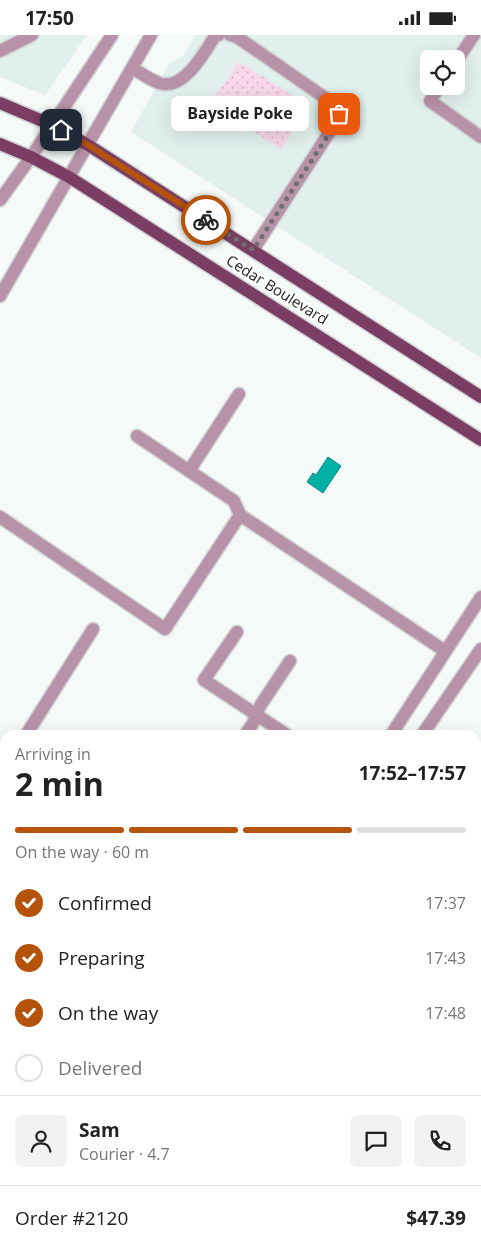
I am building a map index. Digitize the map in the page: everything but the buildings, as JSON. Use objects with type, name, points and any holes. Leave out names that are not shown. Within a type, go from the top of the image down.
[{"type":"main road","name":"Cedar Boulevard","points":[[0,103],[52,125],[88,145],[481,397]]},
{"type":"main road","name":"Cedar Boulevard","points":[[0,144],[32,157],[69,177],[354,357],[481,440]]},
{"type":"street","points":[[0,51],[32,35]]},
{"type":"street","points":[[0,201],[32,157],[112,35]]},
{"type":"street","points":[[0,296],[151,35]]},
{"type":"street","points":[[132,68],[160,84],[169,85],[184,77],[198,63],[215,36],[219,35]]},
{"type":"street","points":[[230,35],[237,37],[337,106],[339,114],[331,131],[253,250]]},
{"type":"street","points":[[464,50],[474,35]]},
{"type":"street","points":[[434,95],[430,101],[481,137]]},
{"type":"street","points":[[189,471],[239,394]]},
{"type":"street","points":[[137,436],[234,501],[240,515],[445,651]]},
{"type":"street","points":[[0,517],[165,629],[240,515]]},
{"type":"street","points":[[394,730],[481,597]]},
{"type":"street","points":[[29,730],[93,629]]},
{"type":"street","points":[[237,632],[204,680],[280,730]]},
{"type":"street","points":[[425,730],[481,649]]},
{"type":"street","points":[[249,730],[260,706],[290,661]]},
{"type":"shaded area","points":[[0,35],[87,35],[45,95],[0,77]]},
{"type":"shaded area","points":[[195,35],[481,35],[481,358],[131,132],[169,64],[184,55]]},
{"type":"shaded area","points":[[238,63],[309,105],[306,113],[300,119],[281,149],[218,109],[220,106],[212,101]]},
{"type":"water","points":[[328,457],[341,466],[323,493],[307,482],[313,473],[316,475]]},
{"type":"way so far","points":[[206,220],[253,250],[331,131],[339,114]]},
{"type":"place","name":"Bayside Poke","points":[[339,114]]},
{"type":"route","points":[[61,130],[206,220]]}]
